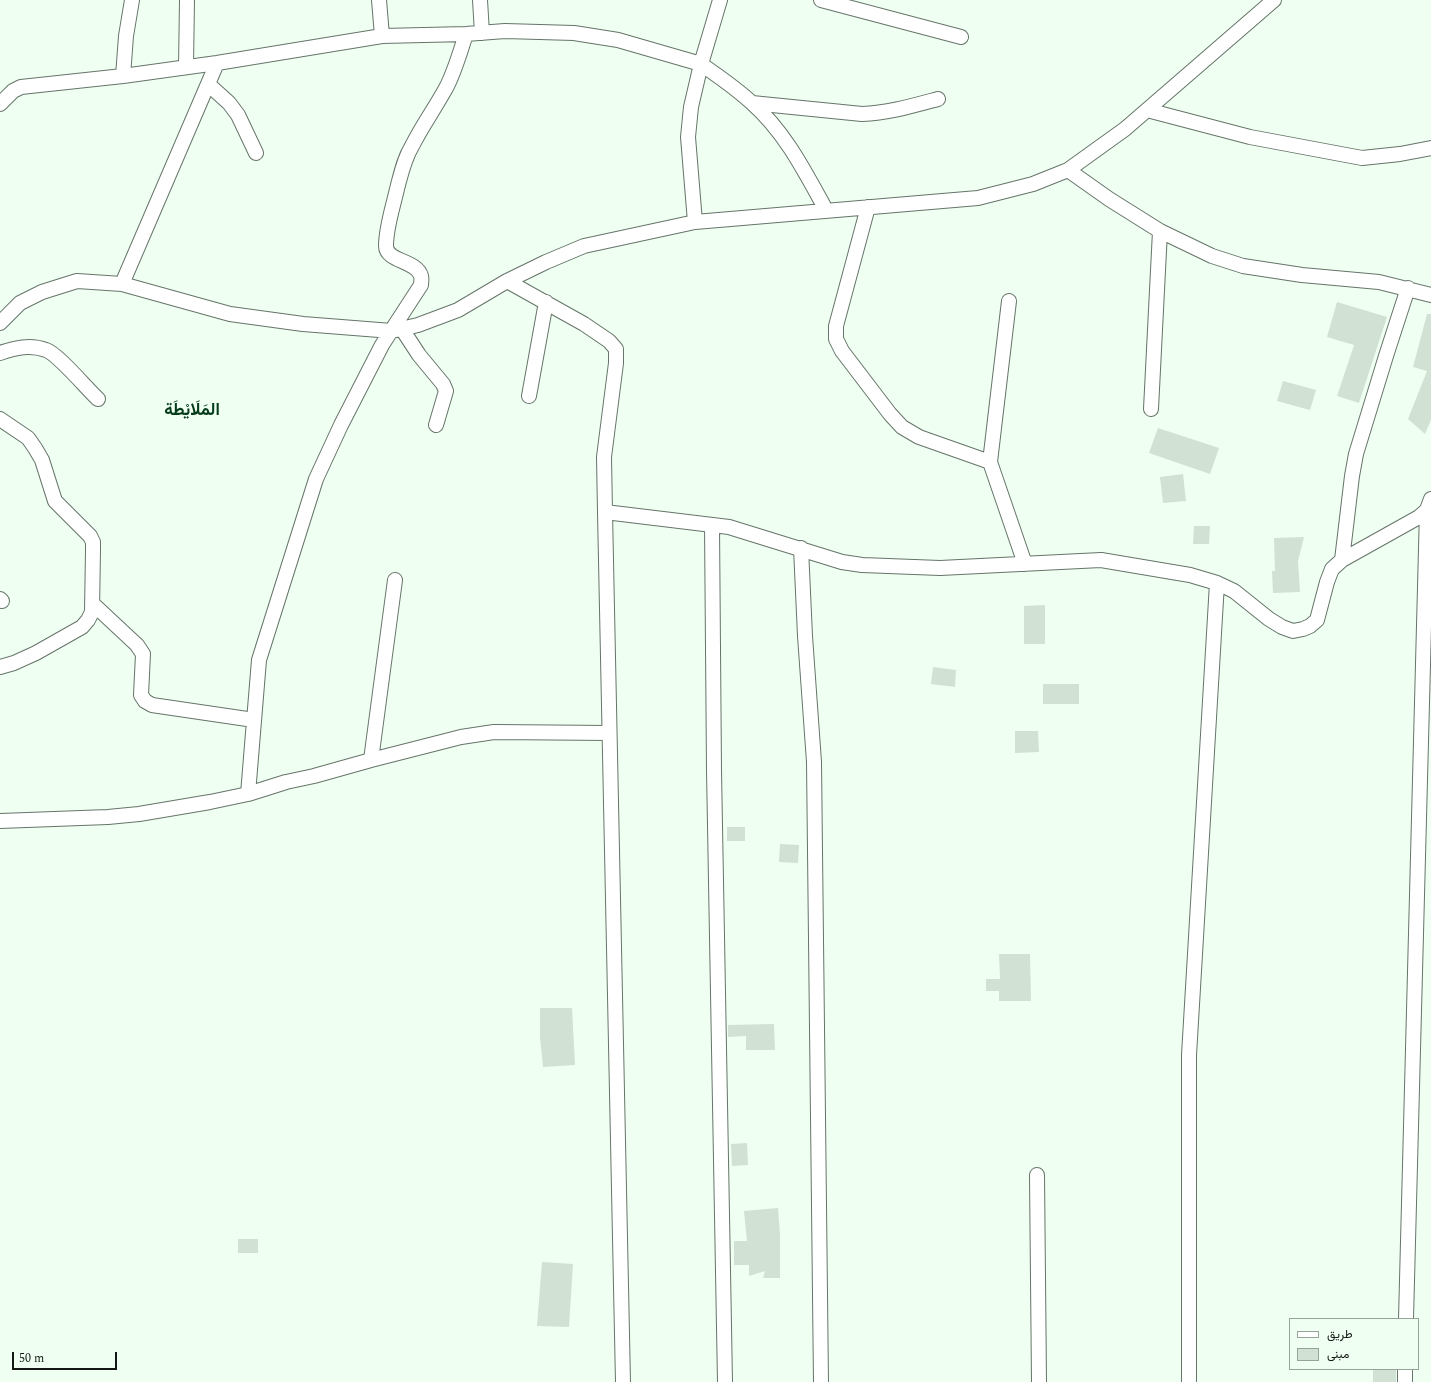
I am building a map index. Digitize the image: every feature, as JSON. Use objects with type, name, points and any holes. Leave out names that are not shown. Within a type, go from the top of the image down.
[{"type":"street","points":[[123,76],[126,36],[132,0]]},
{"type":"street","points":[[186,67],[187,0]]},
{"type":"street","points":[[379,0],[382,36]]},
{"type":"street","points":[[480,0],[482,33]]},
{"type":"street","points":[[695,222],[688,137],[691,107],[701,64],[720,0]]},
{"type":"street","points":[[821,0],[961,37]]},
{"type":"street","points":[[0,323],[20,303],[42,292],[77,281],[122,284],[230,314],[303,324],[397,330],[418,325],[458,310],[507,281],[584,246],[695,222],[978,198],[1033,184],[1068,170],[1125,129],[1274,0]]},
{"type":"street","points":[[0,104],[12,92],[21,87],[123,76],[217,63],[382,36],[466,34],[505,31],[574,33],[618,40],[701,64],[752,103],[791,148],[826,210]]},
{"type":"street","points":[[248,794],[259,660],[316,479],[344,418],[382,345],[397,330],[421,285],[421,276],[417,270],[413,266],[389,254],[386,248],[392,209],[405,161],[411,147],[446,88],[454,71],[466,34]]},
{"type":"street","points":[[122,284],[217,63]]},
{"type":"street","points":[[208,84],[229,103],[238,115],[256,153]]},
{"type":"street","points":[[752,103],[862,114],[897,110],[938,99]]},
{"type":"street","points":[[1147,110],[1250,137],[1362,158],[1400,154],[1431,148]]},
{"type":"street","points":[[1068,170],[1109,199],[1160,231],[1212,256],[1243,266],[1302,275],[1379,282],[1408,288],[1431,295]]},
{"type":"street","points":[[868,207],[836,326],[836,339],[842,351],[890,414],[902,427],[919,437],[990,462]]},
{"type":"street","points":[[1151,409],[1160,231]]},
{"type":"street","points":[[507,281],[584,324],[610,341],[616,350],[616,363],[604,457],[623,1382]]},
{"type":"street","points":[[1342,560],[1356,454],[1408,288]]},
{"type":"street","points":[[1009,301],[990,462],[1025,564]]},
{"type":"street","points":[[529,396],[546,302]]},
{"type":"street","points":[[397,330],[443,384],[446,391],[436,425]]},
{"type":"street","points":[[0,353],[14,348],[31,346],[47,350],[60,360],[98,399]]},
{"type":"street","points":[[0,419],[28,438],[42,460],[55,501],[90,536],[93,542],[94,550],[92,612],[88,620],[82,627],[36,653],[14,663],[0,667]]},
{"type":"street","points":[[605,512],[736,529],[842,562],[862,565],[940,568],[1101,560],[1190,575],[1217,583],[1234,592],[1269,619],[1282,627],[1293,631],[1310,626],[1317,620],[1332,569],[1342,560],[1419,517],[1429,505]]},
{"type":"street","points":[[1406,1318],[1429,505]]},
{"type":"street","points":[[712,525],[714,778],[725,1382]]},
{"type":"street","points":[[800,548],[814,762],[821,1382]]},
{"type":"street","points":[[371,760],[395,580]]},
{"type":"street","points":[[1189,1382],[1189,1054],[1217,583]]},
{"type":"street","points":[[92,603],[137,644],[143,654],[141,695],[145,702],[152,705],[254,720]]},
{"type":"street","points":[[0,821],[123,815],[210,802],[248,794],[286,782],[461,737],[494,732],[609,733]]},
{"type":"street","points":[[1037,1175],[1039,1382]]},
{"type":"street","points":[[1405,1370],[1405,1382]]},
{"type":"building","points":[[1337,302],[1387,317],[1359,403],[1337,396],[1354,345],[1327,337]]},
{"type":"building","points":[[1427,314],[1431,314],[1431,420],[1425,434],[1408,419],[1427,371],[1413,367]]},
{"type":"building","points":[[1283,381],[1316,390],[1310,410],[1277,401]]},
{"type":"building","points":[[1158,428],[1219,448],[1210,474],[1149,453]]},
{"type":"building","points":[[1183,474],[1186,501],[1163,503],[1160,477]]},
{"type":"building","points":[[1194,526],[1210,526],[1209,544],[1193,544]]},
{"type":"building","points":[[1304,537],[1298,561],[1300,592],[1273,593],[1272,571],[1275,571],[1274,538]]},
{"type":"building","points":[[1045,605],[1045,644],[1024,644],[1024,606]]},
{"type":"building","points":[[933,667],[956,670],[955,687],[931,684]]},
{"type":"building","points":[[1043,684],[1079,684],[1079,704],[1043,704]]},
{"type":"building","points":[[1015,731],[1038,731],[1039,752],[1015,753]]},
{"type":"building","points":[[727,827],[745,827],[745,841],[727,841]]},
{"type":"building","points":[[780,844],[799,845],[798,863],[779,862]]},
{"type":"building","points":[[999,954],[1030,954],[1031,1001],[999,1001],[999,991],[986,991],[986,979],[1000,979]]},
{"type":"building","points":[[540,1008],[572,1008],[575,1065],[543,1067],[540,1037]]},
{"type":"building","points":[[774,1024],[775,1050],[746,1050],[746,1036],[728,1037],[728,1025]]},
{"type":"building","points":[[747,1143],[748,1165],[732,1166],[731,1144]]},
{"type":"building","points":[[778,1208],[780,1235],[780,1278],[763,1278],[765,1271],[749,1276],[749,1265],[734,1265],[734,1241],[747,1241],[744,1211]]},
{"type":"building","points":[[238,1239],[258,1239],[258,1253],[238,1253]]},
{"type":"building","points":[[542,1262],[573,1264],[569,1327],[537,1326]]},
{"type":"building","points":[[1373,1370],[1396,1370],[1396,1382],[1373,1382]]},
{"type":"district","name":"المَلَايْطَة","points":[[192,412]]}]
